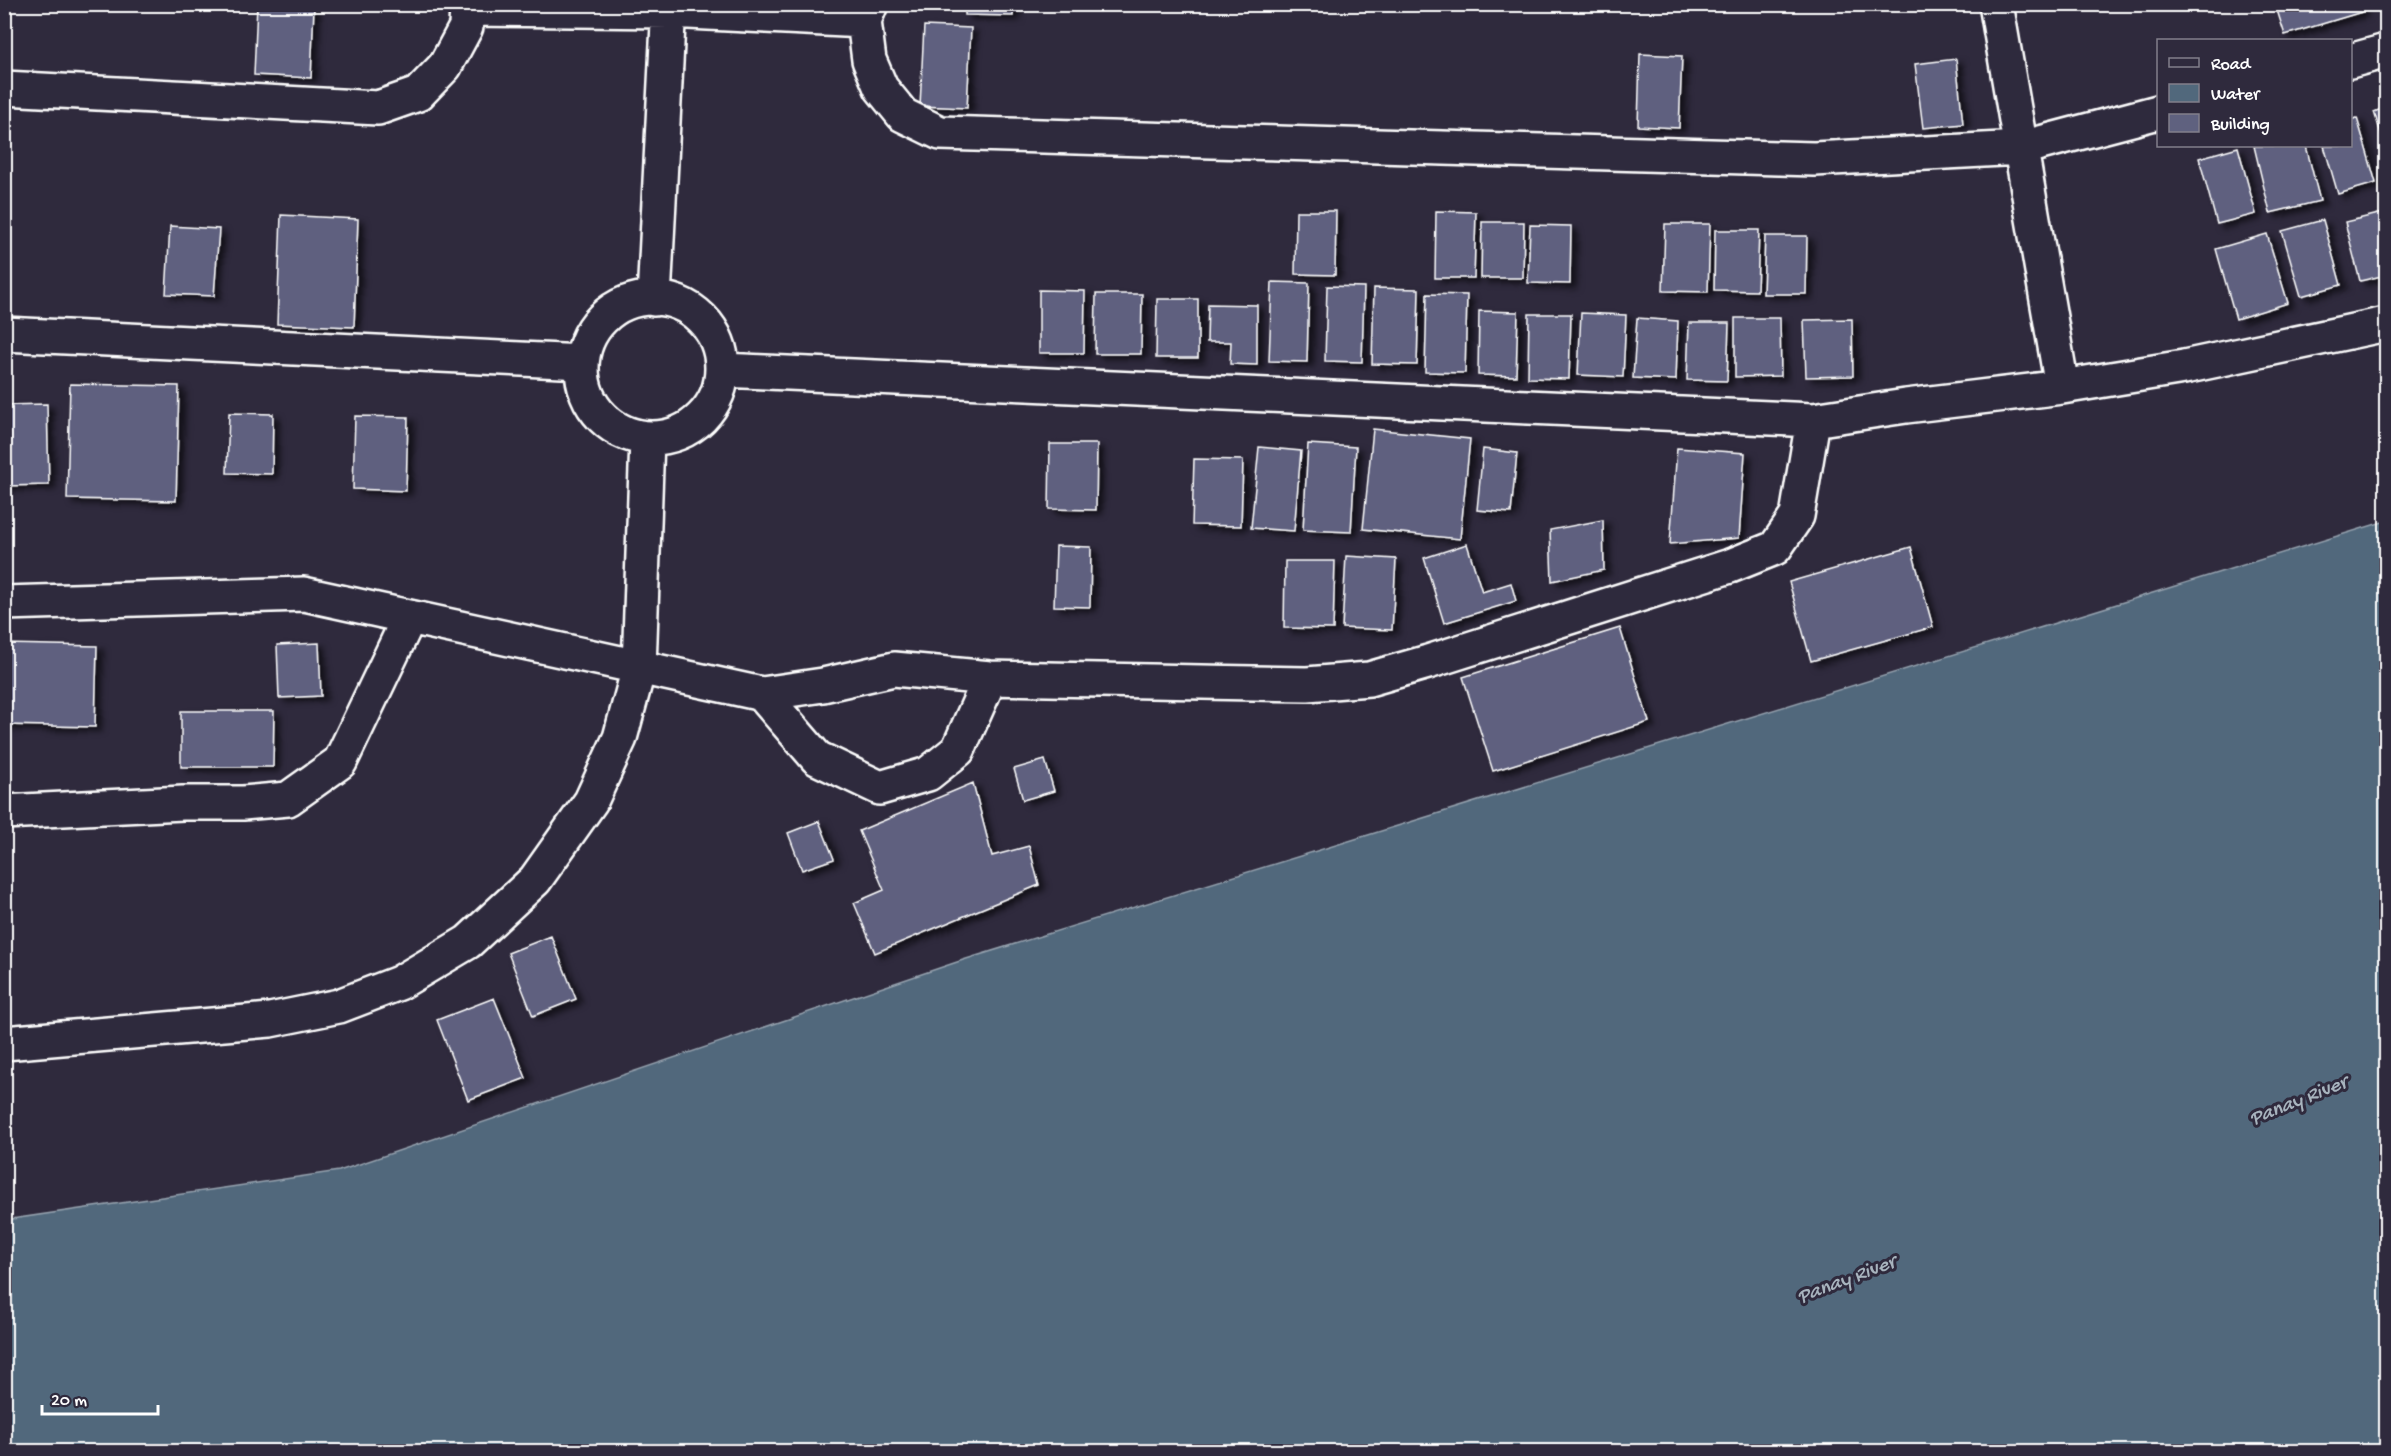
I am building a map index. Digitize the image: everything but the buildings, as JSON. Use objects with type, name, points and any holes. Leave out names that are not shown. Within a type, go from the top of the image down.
[{"type":"street","points":[[1996,4],[2062,387]]},
{"type":"street","points":[[4,88],[378,108],[418,94],[445,66],[466,27],[467,7],[669,8],[867,13],[869,60],[881,88],[903,115],[940,133],[1814,159],[2021,148],[2157,112]]},
{"type":"street","points":[[654,299],[669,8]]},
{"type":"street","points":[[2352,60],[2386,51]]},
{"type":"street","points":[[654,299],[675,303],[695,313],[710,329],[719,348],[722,370],[718,392],[707,412],[690,427],[670,436],[647,439],[625,433],[606,422],[592,405],[583,385],[582,362],[586,342],[597,324],[614,310],[633,301],[654,299]]},
{"type":"street","points":[[722,370],[1813,420],[2062,387],[2184,367],[2386,324]]},
{"type":"street","points":[[4,334],[582,362]]},
{"type":"street","points":[[4,603],[304,594],[762,694],[823,685],[894,669],[990,678],[1307,684],[1369,679],[1730,566],[1775,548],[1797,516],[1813,420]]},
{"type":"street","points":[[4,1043],[270,1020],[339,1006],[399,983],[468,942],[535,880],[591,801],[620,738],[639,668],[647,439]]},
{"type":"street","points":[[4,812],[183,803],[243,803],[288,799],[340,762],[409,618]]},
{"type":"street","points":[[762,694],[817,758],[880,788],[928,774],[958,750],[990,678]]},
{"type":"water","name":"Panay River","points":[[2386,521],[2386,1451],[5,1451],[5,1220],[339,1171],[963,960]]}]
